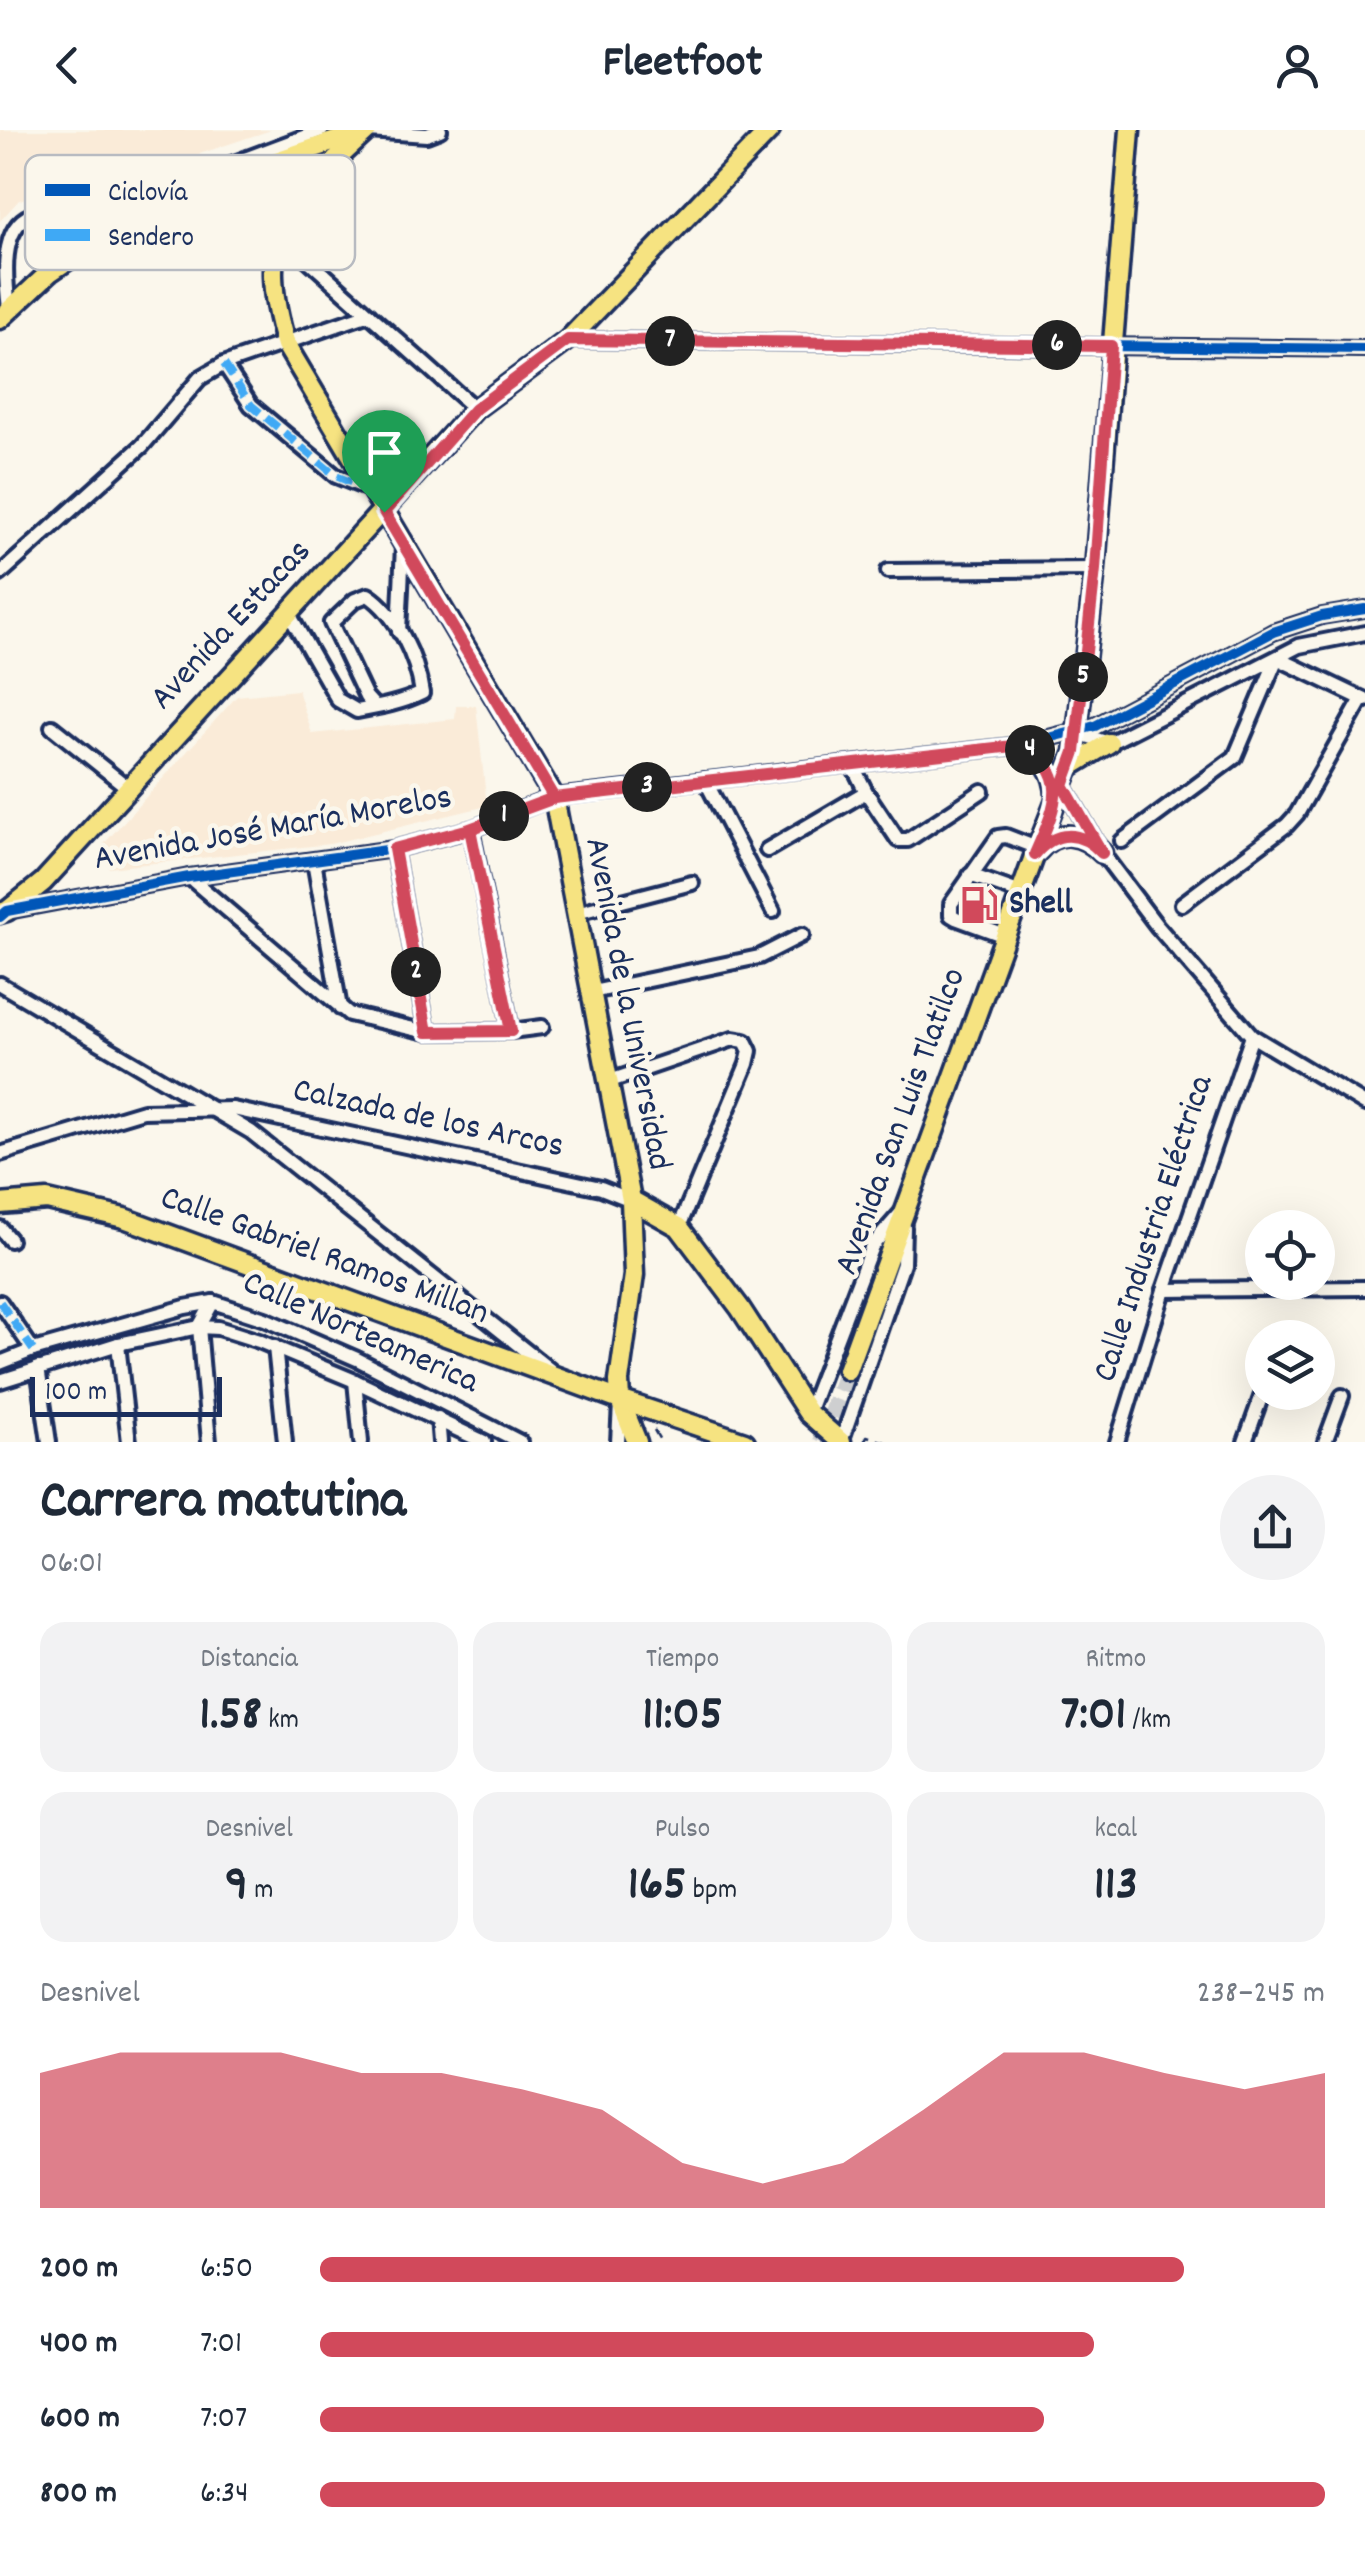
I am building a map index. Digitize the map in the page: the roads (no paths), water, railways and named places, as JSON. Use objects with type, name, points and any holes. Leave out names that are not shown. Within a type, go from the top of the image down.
[{"type":"main road","points":[[294,155],[369,130]]},
{"type":"main road","name":"Avenida de la Universidad","points":[[343,155],[369,130]]},
{"type":"main road","name":"Avenida Estacas","points":[[2,914],[43,882],[475,409],[568,340],[770,130]]},
{"type":"main road","name":"Avenida San Luis Tlatilco","points":[[847,1370],[1004,936],[1071,766],[1095,569],[1130,130]]},
{"type":"main road","points":[[4,313],[53,270]]},
{"type":"main road","name":"Avenida de la Universidad","points":[[273,270],[274,307],[286,345],[554,798],[630,1200],[634,1275],[620,1370],[620,1400]]},
{"type":"main road","points":[[1071,766],[1110,744]]},
{"type":"main road","points":[[1022,745],[1038,754],[1049,768],[1059,794]]},
{"type":"main road","points":[[1036,851],[1060,835],[1076,835],[1091,841],[1102,853]]},
{"type":"main road","name":"Calle Gabriel Ramos Millan","points":[[0,1204],[47,1200],[124,1218],[717,1436],[745,1442]]},
{"type":"main road","points":[[630,1200],[679,1227],[740,1308],[808,1413],[841,1442]]},
{"type":"main road","points":[[620,1400],[632,1440]]},
{"type":"street","points":[[254,155],[322,130]]},
{"type":"street","points":[[369,130],[427,135],[440,130]]},
{"type":"street","points":[[4,313],[3,258],[8,237],[25,217]]},
{"type":"street","points":[[320,270],[475,409]]},
{"type":"street","points":[[0,574],[142,446],[188,389],[224,364],[369,314]]},
{"type":"street","points":[[568,340],[1365,349]]},
{"type":"street","points":[[224,364],[251,405],[336,476],[372,491]]},
{"type":"street","points":[[399,633],[402,544]]},
{"type":"street","points":[[888,571],[1095,569]]},
{"type":"street","points":[[288,614],[338,700],[357,711],[375,708],[422,693],[419,672],[386,607],[368,595],[355,600],[332,623],[366,697],[375,708]]},
{"type":"street","name":"Avenida José María Morelos","points":[[2,914],[189,877],[394,849],[470,829],[554,798],[1022,745],[1077,733],[1273,632],[1322,616],[1365,610]]},
{"type":"street","points":[[1077,733],[1110,744],[1278,658],[1319,640],[1365,632]]},
{"type":"street","points":[[1182,904],[1287,825],[1308,799],[1364,699],[1278,658]]},
{"type":"street","points":[[1122,841],[1235,757],[1278,658]]},
{"type":"street","points":[[52,727],[126,787]]},
{"type":"street","points":[[852,764],[894,837],[903,841],[982,790]]},
{"type":"street","points":[[704,780],[773,912]]},
{"type":"street","points":[[767,850],[866,792]]},
{"type":"street","points":[[1059,794],[1157,926],[1252,1036],[1365,1104]]},
{"type":"street","points":[[470,829],[511,1031]]},
{"type":"street","points":[[1004,936],[951,915],[951,904],[998,837],[1006,836],[1036,851]]},
{"type":"street","points":[[394,849],[427,1032]]},
{"type":"street","points":[[314,861],[340,1008]]},
{"type":"street","points":[[970,876],[1021,893]]},
{"type":"street","points":[[189,877],[340,1008],[360,1018],[427,1032],[542,1027]]},
{"type":"street","points":[[576,913],[692,883]]},
{"type":"street","points":[[592,992],[758,956],[802,935]]},
{"type":"street","points":[[0,984],[251,1132],[560,1378]]},
{"type":"street","name":"Calle Industria Eléctrica","points":[[1117,1442],[1164,1290],[1252,1036]]},
{"type":"street","points":[[610,1082],[733,1039],[746,1041],[750,1051],[747,1064],[679,1227]]},
{"type":"street","name":"Calzada de los Arcos","points":[[0,1154],[143,1111],[233,1108],[601,1188],[630,1200]]},
{"type":"street","points":[[808,1413],[872,1246],[904,1209]]},
{"type":"street","points":[[841,1442],[904,1264],[904,1209]]},
{"type":"street","points":[[1164,1290],[1365,1288]]},
{"type":"street","points":[[0,1302],[33,1350]]},
{"type":"street","points":[[199,1327],[212,1302]]},
{"type":"street","name":"Calle Norteamerica","points":[[0,1364],[33,1350],[185,1306],[212,1302],[265,1319],[357,1359],[520,1442]]},
{"type":"street","points":[[185,1306],[199,1327],[209,1442]]},
{"type":"street","name":"Calle Norteamerica","points":[[0,1381],[118,1344],[199,1327],[218,1328],[355,1381],[484,1442]]},
{"type":"street","points":[[118,1344],[128,1442]]},
{"type":"street","points":[[274,1347],[285,1442]]},
{"type":"street","points":[[38,1368],[48,1442]]},
{"type":"street","points":[[355,1381],[362,1442]]},
{"type":"street","points":[[1325,1442],[1342,1396]]},
{"type":"street","points":[[1245,1442],[1257,1410]]},
{"type":"street","points":[[438,1418],[440,1442]]},
{"type":"tunnel","points":[[822,1442],[847,1370]]},
{"type":"place","name":"Shell","points":[[979,905]]}]
